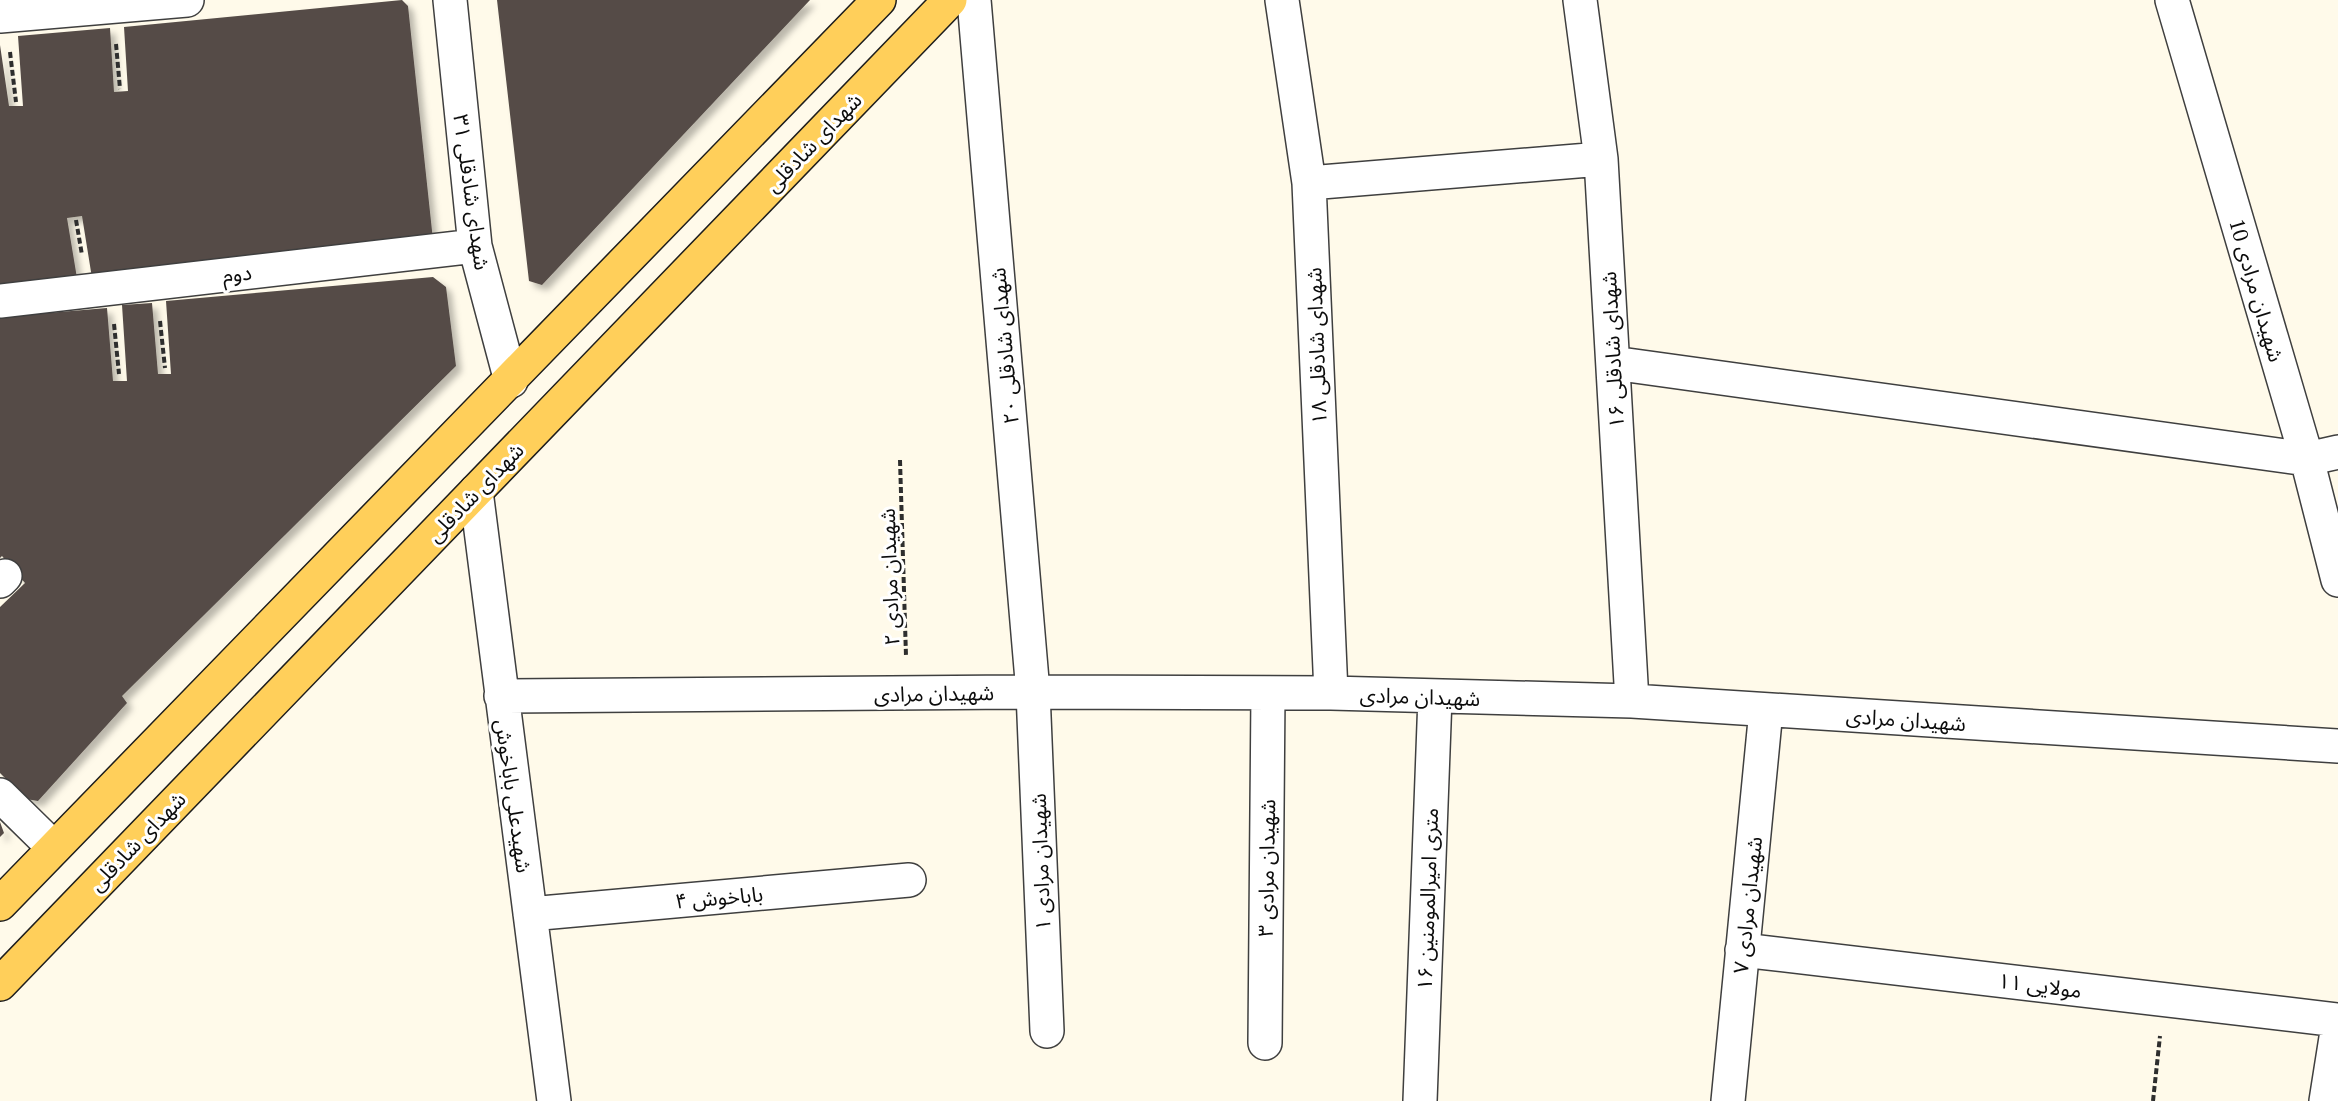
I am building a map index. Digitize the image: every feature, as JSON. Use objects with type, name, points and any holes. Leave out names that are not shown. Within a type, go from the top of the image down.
[{"type":"main road","points":[[0,904],[512,381],[879,0]]},
{"type":"main road","name":"شهدای شادقلی","points":[[0,984],[950,0]]},
{"type":"street","points":[[3,16],[187,0]]},
{"type":"street","name":"شهدای شادقلی ۳۱","points":[[450,0],[475,246],[512,381]]},
{"type":"street","name":"شهدای شادقلی ۲۰","points":[[974,0],[1033,692]]},
{"type":"street","name":"شهدای شادقلی ۱۸","points":[[1282,0],[1309,183],[1331,693]]},
{"type":"street","name":"شهدای شادقلی ۱۶","points":[[1580,0],[1601,159],[1632,701]]},
{"type":"street","name":"شهیدان مرادی 10","points":[[2172,0],[2323,456],[2338,580]]},
{"type":"street","points":[[1309,183],[1601,159]]},
{"type":"street","name":"دوم","points":[[0,301],[475,246]]},
{"type":"street","points":[[1613,363],[2323,456]]},
{"type":"street","name":"شهیدعلی باباخوش","points":[[476,491],[554,1101]]},
{"type":"street","name":"شهیدان مرادی","points":[[501,696],[1033,692],[1331,693],[1632,701],[2338,746]]},
{"type":"street","name":"شهیدان مرادی ۱","points":[[1033,692],[1047,1031]]},
{"type":"street","name":"شهیدان مرادی ۳","points":[[1265,1042],[1268,693]]},
{"type":"street","name":"۱۶ متری امیرالمومنین","points":[[1420,1101],[1435,697]]},
{"type":"street","name":"شهیدان مرادی ۷","points":[[1728,1101],[1766,710]]},
{"type":"street","points":[[0,795],[54,848]]},
{"type":"street","name":"باباخوش ۴","points":[[530,914],[909,880]]},
{"type":"street","name":"مولایی ۱۱","points":[[1742,950],[2338,1020]]},
{"type":"street","points":[[2326,1101],[2338,1025]]},
{"type":"path","points":[[113,7],[120,88]]},
{"type":"path","points":[[3,16],[16,102]]},
{"type":"path","points":[[156,282],[165,368]]},
{"type":"path","points":[[111,288],[119,374]]},
{"type":"path","name":"شهیدان مرادی ۲","points":[[900,460],[907,693]]},
{"type":"path","points":[[2153,1101],[2164,999]]},
{"type":"building","points":[[402,0],[408,6],[433,240],[92,278],[82,216],[67,218],[77,278],[0,286],[0,45],[9,106],[23,106],[18,36],[110,28],[114,92],[128,91],[124,27]]},
{"type":"building","points":[[497,0],[810,0],[542,285],[529,281]]},
{"type":"building","points":[[433,277],[446,287],[456,366],[122,696],[127,703],[38,801],[26,799],[0,773],[0,607],[25,583],[2,556],[0,558],[0,317],[107,308],[113,381],[127,381],[122,305],[152,303],[158,374],[171,374],[166,301]]},
{"type":"building","points":[[0,822],[4,833],[0,837]]}]
